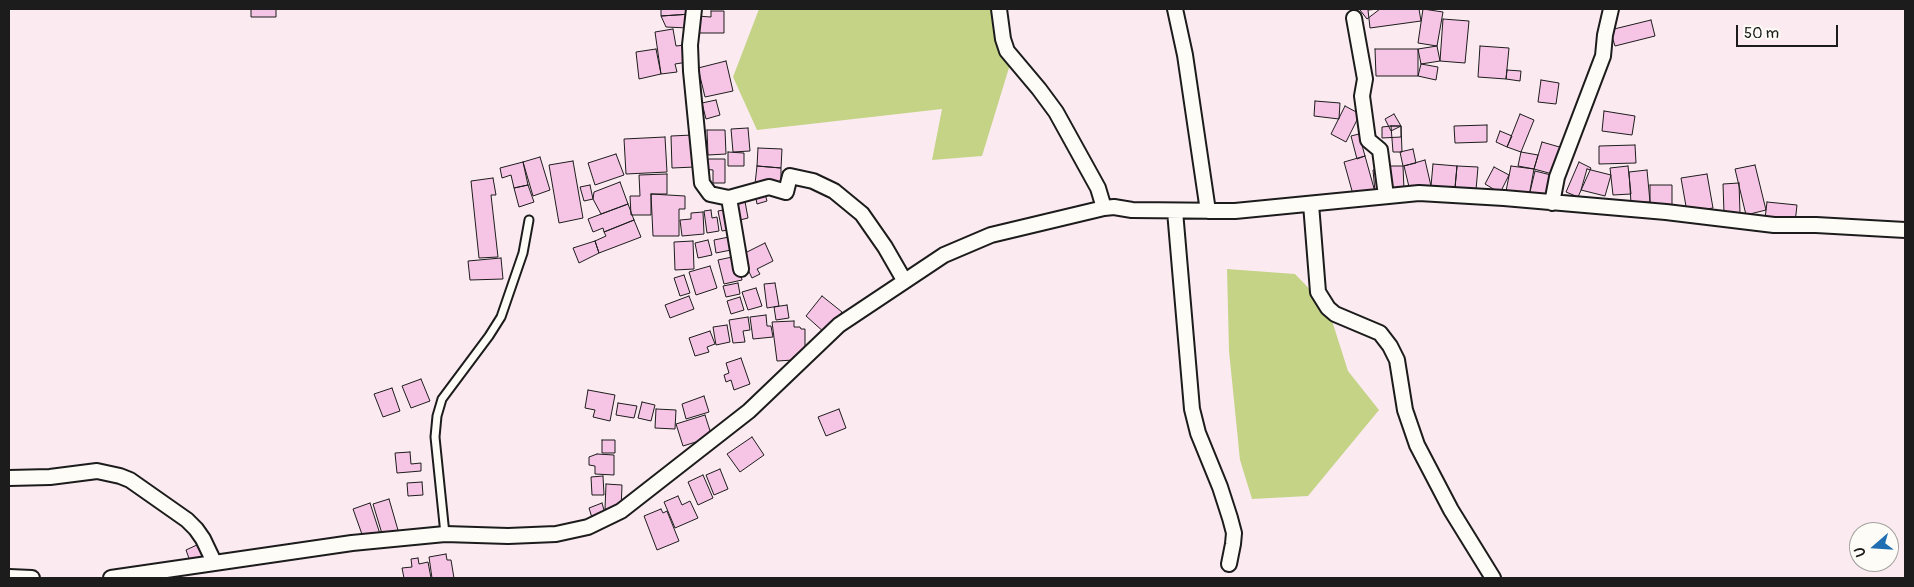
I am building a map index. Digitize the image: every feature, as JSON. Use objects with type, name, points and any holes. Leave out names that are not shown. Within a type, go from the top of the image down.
[{"type":"street","points":[[694,9],[691,54],[702,183],[710,194],[729,198],[769,187],[786,192],[790,176],[813,181],[834,191],[862,214],[885,247],[904,280]]},
{"type":"street","points":[[999,9],[1003,39],[1007,51],[1056,112],[1098,188],[1104,208]]},
{"type":"street","points":[[1174,9],[1185,55],[1208,211]]},
{"type":"street","points":[[1552,203],[1557,177],[1582,116],[1603,56],[1605,35],[1611,9]]},
{"type":"street","points":[[1354,18],[1366,79],[1362,96],[1368,140],[1380,150],[1386,196]]},
{"type":"street","points":[[111,578],[352,543],[445,534],[508,536],[556,534],[588,528],[622,511],[748,411],[839,325],[944,255],[991,235],[1104,208],[1235,211],[1418,193],[1666,212],[1774,225],[1816,225],[1905,230]]},
{"type":"street","points":[[729,198],[741,269]]},
{"type":"street","points":[[1311,204],[1318,292],[1328,308],[1336,314],[1380,333],[1390,346],[1399,366],[1405,410],[1417,445],[1452,510],[1493,578]]},
{"type":"street","points":[[1175,211],[1192,410],[1198,433],[1220,487],[1234,533],[1234,544],[1229,564]]},
{"type":"street","points":[[9,478],[50,477],[97,471],[130,480],[187,520],[200,534],[214,562]]},
{"type":"street","points":[[9,577],[32,578]]},
{"type":"lane","points":[[445,534],[435,437],[437,416],[442,399],[501,317],[523,253],[529,220]]},
{"type":"green space","points":[[759,9],[992,9],[1012,58],[982,156],[932,160],[942,109],[757,130],[733,77]]},
{"type":"green space","points":[[1227,269],[1295,274],[1328,308],[1348,371],[1379,410],[1308,496],[1252,499],[1240,460],[1229,351]]},
{"type":"building","points":[[251,9],[276,9],[276,17],[251,17]]},
{"type":"building","points":[[661,9],[690,9],[691,14],[661,16]]},
{"type":"building","points":[[1380,9],[1367,19],[1360,10]]},
{"type":"building","points":[[1419,9],[1421,21],[1370,28],[1368,10]]},
{"type":"building","points":[[1423,9],[1443,12],[1437,46],[1418,43]]},
{"type":"building","points":[[711,11],[724,11],[724,33],[697,33],[697,16],[711,17]]},
{"type":"building","points":[[691,14],[688,28],[666,27],[661,16]]},
{"type":"building","points":[[1443,19],[1469,21],[1465,63],[1440,61]]},
{"type":"building","points":[[1651,20],[1655,36],[1615,46],[1610,30]]},
{"type":"building","points":[[673,29],[676,46],[685,45],[688,62],[675,64],[677,72],[661,74],[655,32]]},
{"type":"building","points":[[1437,46],[1440,61],[1421,64],[1418,49]]},
{"type":"building","points":[[1480,46],[1509,48],[1506,79],[1478,77]]},
{"type":"building","points":[[656,49],[661,74],[639,79],[636,52]]},
{"type":"building","points":[[1375,49],[1418,49],[1418,76],[1376,76]]},
{"type":"building","points":[[726,61],[733,91],[705,97],[698,68]]},
{"type":"building","points":[[1421,64],[1438,67],[1436,80],[1418,76]]},
{"type":"building","points":[[1507,70],[1521,71],[1520,81],[1506,79]]},
{"type":"building","points":[[1541,80],[1559,83],[1556,104],[1538,102]]},
{"type":"building","points":[[716,100],[720,115],[706,119],[702,103]]},
{"type":"building","points":[[1315,101],[1340,103],[1339,119],[1314,116]]},
{"type":"building","points":[[1345,106],[1360,114],[1346,142],[1331,134]]},
{"type":"building","points":[[1604,111],[1635,116],[1632,135],[1602,131]]},
{"type":"building","points":[[1394,114],[1401,126],[1391,131],[1385,119]]},
{"type":"building","points":[[1520,114],[1534,120],[1521,152],[1507,147]]},
{"type":"building","points":[[1487,125],[1487,142],[1455,143],[1454,126]]},
{"type":"building","points":[[1391,126],[1401,126],[1402,152],[1393,152]]},
{"type":"building","points":[[1401,126],[1401,137],[1382,138],[1382,127]]},
{"type":"building","points":[[748,128],[750,151],[733,152],[731,129]]},
{"type":"building","points":[[707,130],[725,130],[726,154],[708,155]]},
{"type":"building","points":[[1500,131],[1512,136],[1507,147],[1496,142]]},
{"type":"building","points":[[1359,134],[1365,156],[1357,159],[1351,136]]},
{"type":"building","points":[[693,135],[695,167],[672,168],[671,136]]},
{"type":"building","points":[[665,137],[667,172],[626,174],[624,139]]},
{"type":"building","points":[[1542,142],[1563,148],[1556,175],[1534,169]]},
{"type":"building","points":[[1635,145],[1636,163],[1599,164],[1599,146]]},
{"type":"building","points":[[758,148],[782,149],[781,168],[757,166]]},
{"type":"building","points":[[1413,149],[1416,163],[1403,166],[1400,152]]},
{"type":"building","points":[[728,152],[744,153],[744,166],[728,166]]},
{"type":"building","points":[[1521,152],[1538,155],[1534,169],[1518,166]]},
{"type":"building","points":[[616,154],[624,175],[595,185],[588,163]]},
{"type":"building","points":[[1365,156],[1375,192],[1354,198],[1344,162]]},
{"type":"building","points":[[540,157],[550,190],[533,196],[523,162]]},
{"type":"building","points":[[703,159],[725,159],[725,183],[713,183],[713,170],[703,169]]},
{"type":"building","points":[[1425,160],[1431,186],[1410,191],[1404,166]]},
{"type":"building","points":[[573,161],[583,218],[559,223],[549,165]]},
{"type":"building","points":[[523,162],[528,185],[514,188],[511,175],[502,178],[500,168]]},
{"type":"building","points":[[1579,162],[1591,168],[1578,197],[1566,192]]},
{"type":"building","points":[[1433,164],[1457,166],[1455,188],[1431,186]]},
{"type":"building","points":[[1755,165],[1766,210],[1746,215],[1735,169]]},
{"type":"building","points":[[757,166],[781,168],[781,186],[755,184]]},
{"type":"building","points":[[1385,166],[1403,166],[1404,190],[1386,191]]},
{"type":"building","points":[[1457,166],[1478,167],[1476,190],[1455,188]]},
{"type":"building","points":[[1511,166],[1534,169],[1529,196],[1506,191]]},
{"type":"building","points":[[1628,166],[1631,194],[1613,195],[1610,168]]},
{"type":"building","points":[[1494,167],[1509,175],[1500,193],[1485,184]]},
{"type":"building","points":[[1377,169],[1379,192],[1375,192],[1373,170]]},
{"type":"building","points":[[1587,169],[1611,175],[1605,196],[1581,190]]},
{"type":"building","points":[[1647,170],[1650,202],[1631,203],[1629,172]]},
{"type":"building","points":[[1535,171],[1555,176],[1549,200],[1529,196]]},
{"type":"building","points":[[667,174],[667,194],[651,194],[651,215],[631,215],[630,196],[640,196],[639,175]]},
{"type":"building","points":[[1707,174],[1713,208],[1687,212],[1681,178]]},
{"type":"building","points":[[493,178],[496,195],[491,195],[498,257],[479,258],[471,181]]},
{"type":"building","points":[[620,182],[628,204],[601,214],[593,199],[594,192]]},
{"type":"building","points":[[1739,183],[1740,213],[1724,213],[1723,184]]},
{"type":"building","points":[[528,185],[534,202],[519,207],[514,188]]},
{"type":"building","points":[[590,185],[593,199],[584,201],[580,187]]},
{"type":"building","points":[[1650,185],[1672,185],[1672,207],[1650,207]]},
{"type":"building","points":[[764,190],[767,201],[757,204],[755,193]]},
{"type":"building","points":[[651,194],[685,196],[685,209],[679,209],[679,236],[653,236]]},
{"type":"building","points":[[744,196],[748,218],[736,221],[731,199]]},
{"type":"building","points":[[1767,202],[1797,205],[1795,223],[1765,219]]},
{"type":"building","points":[[628,204],[634,220],[604,232],[603,228],[593,232],[588,219]]},
{"type":"building","points":[[729,209],[733,229],[722,231],[718,211]]},
{"type":"building","points":[[711,210],[712,218],[717,217],[719,231],[707,233],[704,211]]},
{"type":"building","points":[[703,212],[704,234],[682,236],[680,220],[691,219],[691,213]]},
{"type":"building","points":[[634,220],[641,237],[599,253],[595,241],[606,236],[604,232]]},
{"type":"building","points":[[734,236],[736,249],[716,253],[714,240]]},
{"type":"building","points":[[708,240],[712,255],[698,258],[695,243]]},
{"type":"building","points":[[595,241],[599,253],[579,263],[573,248]]},
{"type":"building","points":[[693,241],[694,269],[675,270],[674,242]]},
{"type":"building","points":[[765,243],[773,261],[757,269],[760,274],[752,278],[741,255]]},
{"type":"building","points":[[737,256],[742,280],[724,284],[718,260]]},
{"type":"building","points":[[501,258],[503,279],[470,280],[468,261]]},
{"type":"building","points":[[710,266],[717,288],[696,295],[689,272]]},
{"type":"building","points":[[684,275],[690,293],[680,296],[674,278]]},
{"type":"building","points":[[738,283],[740,294],[726,297],[723,286]]},
{"type":"building","points":[[775,283],[779,306],[767,308],[764,284]]},
{"type":"building","points":[[756,288],[762,306],[748,310],[742,292]]},
{"type":"building","points":[[689,296],[694,309],[670,318],[665,305]]},
{"type":"building","points":[[822,296],[842,312],[825,333],[806,316]]},
{"type":"building","points":[[740,297],[744,310],[731,314],[727,301]]},
{"type":"building","points":[[787,305],[789,318],[776,320],[774,307]]},
{"type":"building","points":[[766,315],[767,326],[771,326],[773,337],[753,339],[750,317]]},
{"type":"building","points":[[748,317],[750,330],[743,331],[745,342],[733,343],[729,320]]},
{"type":"building","points":[[794,321],[794,327],[805,329],[805,356],[793,357],[794,360],[777,361],[772,322]]},
{"type":"building","points":[[727,325],[730,342],[716,345],[713,327]]},
{"type":"building","points":[[710,331],[715,344],[707,347],[709,352],[695,356],[689,338]]},
{"type":"building","points":[[741,358],[750,384],[734,390],[731,380],[726,382],[724,375],[729,373],[726,363]]},
{"type":"building","points":[[421,379],[430,401],[411,408],[402,386]]},
{"type":"building","points":[[392,388],[400,411],[383,417],[374,394]]},
{"type":"building","points":[[588,390],[615,395],[610,421],[593,417],[595,410],[585,408]]},
{"type":"building","points":[[704,396],[709,412],[686,419],[682,404]]},
{"type":"building","points":[[642,402],[655,405],[651,421],[638,418]]},
{"type":"building","points":[[618,403],[637,406],[634,418],[616,415]]},
{"type":"building","points":[[656,409],[676,410],[675,429],[655,428]]},
{"type":"building","points":[[839,409],[846,428],[826,436],[818,417]]},
{"type":"building","points":[[705,415],[712,437],[683,446],[676,424]]},
{"type":"building","points":[[752,437],[764,455],[740,472],[727,454]]},
{"type":"building","points":[[602,440],[615,440],[615,453],[602,453]]},
{"type":"building","points":[[410,452],[411,464],[421,463],[421,471],[397,473],[395,453]]},
{"type":"building","points":[[597,454],[614,455],[614,475],[595,474],[595,466],[589,465],[589,457]]},
{"type":"building","points":[[720,469],[728,489],[714,495],[706,475]]},
{"type":"building","points":[[703,475],[713,498],[698,505],[688,482]]},
{"type":"building","points":[[603,476],[604,495],[592,495],[591,477]]},
{"type":"building","points":[[422,482],[423,495],[408,496],[407,483]]},
{"type":"building","points":[[606,484],[622,485],[621,510],[605,509]]},
{"type":"building","points":[[678,496],[682,505],[690,501],[698,518],[675,528],[664,502]]},
{"type":"building","points":[[389,499],[400,537],[383,537],[373,504]]},
{"type":"building","points":[[370,503],[380,534],[364,540],[353,509]]},
{"type":"building","points":[[602,503],[606,517],[593,521],[589,508]]},
{"type":"building","points":[[661,509],[663,513],[667,511],[679,541],[657,550],[644,516]]},
{"type":"building","points":[[199,544],[205,559],[191,564],[186,550]]},
{"type":"building","points":[[446,554],[447,560],[451,560],[454,578],[432,578],[429,557]]},
{"type":"building","points":[[418,558],[419,564],[428,562],[431,578],[404,578],[402,568],[412,567],[411,559]]}]
